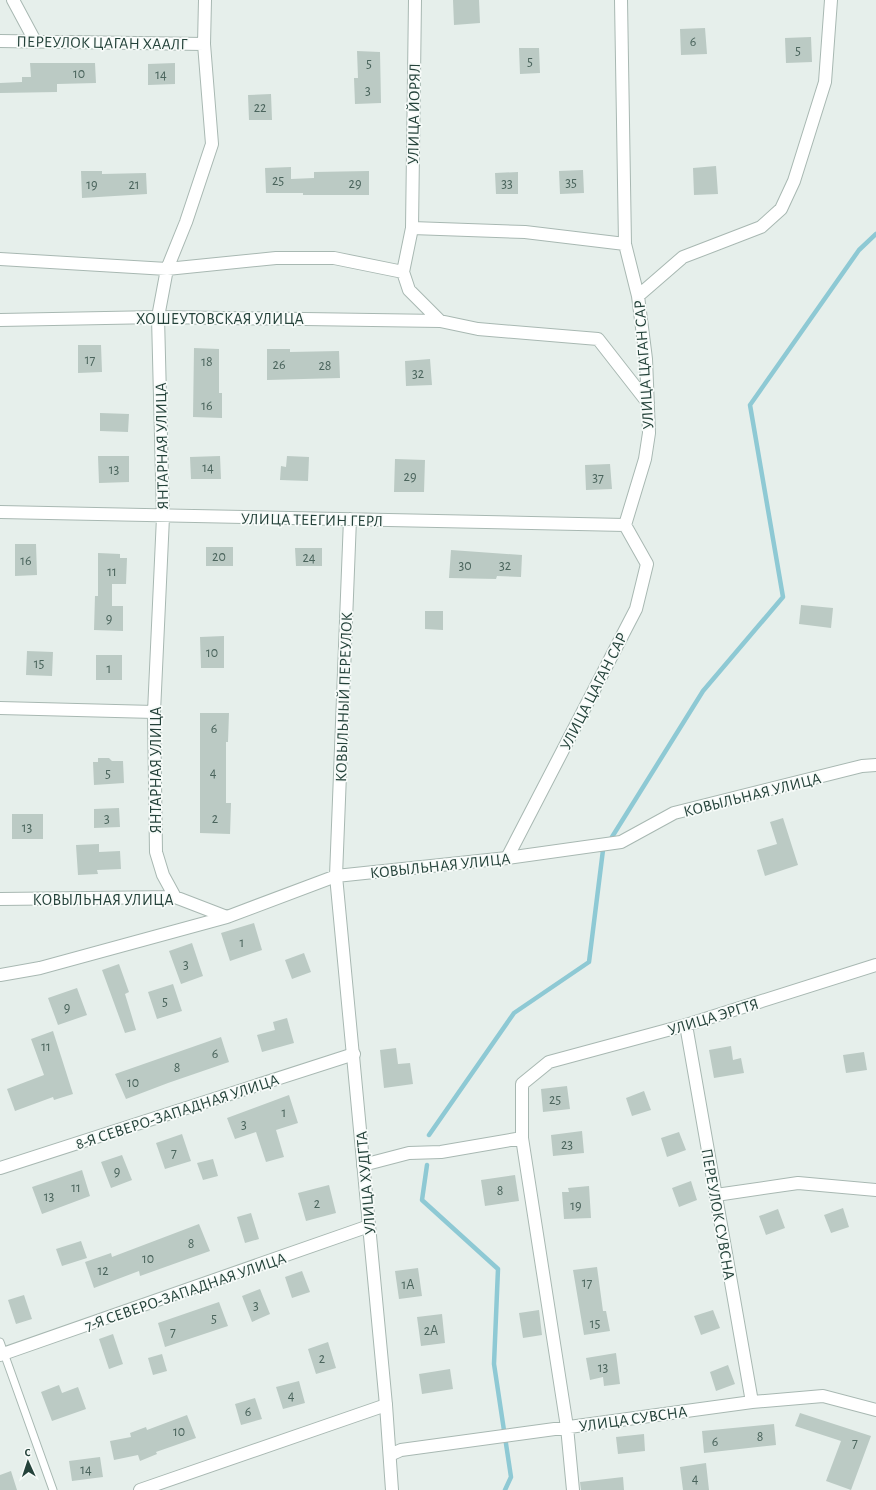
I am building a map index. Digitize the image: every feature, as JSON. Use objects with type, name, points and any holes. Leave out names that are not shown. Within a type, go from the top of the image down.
[{"type":"street","points":[[13,0],[35,41]]},
{"type":"street","name":"ЯНТАРНАЯ УЛИЦА","points":[[175,897],[163,875],[156,852],[154,712],[163,517],[158,317],[167,270],[186,222],[212,144],[204,44],[205,0]]},
{"type":"street","name":"УЛИЦА ЙОРЯЛ","points":[[403,272],[412,228],[415,0]]},
{"type":"street","name":"УЛИЦА ЦАГАН САР","points":[[507,858],[636,609],[647,564],[625,525],[645,459],[650,433],[646,359],[638,296],[625,244],[621,0]]},
{"type":"street","points":[[638,296],[683,257],[760,227],[781,209],[794,181],[825,82],[831,0]]},
{"type":"street","name":"ПЕРЕУЛОК ЦАГАН ХААЛГ","points":[[0,41],[204,44]]},
{"type":"street","points":[[412,228],[525,232],[625,244]]},
{"type":"street","points":[[0,259],[167,270],[276,258],[334,258],[403,272],[409,290],[440,321]]},
{"type":"street","name":"ХОШЕУТОВСКАЯ УЛИЦА","points":[[0,320],[158,317],[440,321],[478,329],[598,339],[648,403]]},
{"type":"street","name":"УЛИЦА ТЕЕГИН ГЕРЛ","points":[[0,512],[163,517],[350,518],[625,525]]},
{"type":"street","name":"КОВЫЛЬНЫЙ ПЕРЕУЛОК","points":[[336,876],[350,518]]},
{"type":"street","points":[[0,708],[154,712]]},
{"type":"street","name":"КОВЫЛЬНАЯ УЛИЦА","points":[[0,899],[175,897],[227,917],[336,876],[507,858],[621,842],[674,813],[876,764]]},
{"type":"street","name":"УЛИЦА ХУДГТА","points":[[336,876],[354,1054],[386,1405],[392,1490]]},
{"type":"street","points":[[0,975],[40,968],[227,917]]},
{"type":"street","name":"УЛИЦА ЭРГТЯ","points":[[522,1138],[522,1084],[549,1062],[686,1025],[876,965]]},
{"type":"street","name":"ПЕРЕУЛОК СУВСНА","points":[[686,1025],[752,1402]]},
{"type":"street","name":"8-Я СЕВЕРО-ЗАПАДНАЯ УЛИЦА","points":[[0,1168],[354,1054]]},
{"type":"street","points":[[363,1165],[409,1152],[441,1152],[522,1138],[567,1427],[573,1490]]},
{"type":"street","points":[[716,1195],[798,1183],[876,1190]]},
{"type":"street","name":"7-Я СЕВЕРО-ЗАПАДНАЯ УЛИЦА","points":[[1,1350],[369,1226]]},
{"type":"street","name":"УЛИЦА СУВСНА","points":[[390,1455],[401,1450],[752,1402],[823,1396],[876,1410]]},
{"type":"street","points":[[140,1490],[386,1405]]},
{"type":"lane","points":[[1,1350],[53,1490]]},
{"type":"building","points":[[453,0],[479,0],[480,23],[454,25]]},
{"type":"building","points":[[705,28],[707,54],[681,55],[680,29]]},
{"type":"building","points":[[811,37],[812,62],[786,63],[785,38]]},
{"type":"building","points":[[519,48],[539,48],[540,73],[520,74]]},
{"type":"building","points":[[357,51],[380,52],[381,103],[355,104],[354,78],[358,78]]},
{"type":"building","points":[[30,63],[95,63],[96,83],[57,84],[57,92],[0,93],[0,83],[22,82],[22,77],[31,77]]},
{"type":"building","points":[[175,63],[175,84],[148,85],[148,64]]},
{"type":"building","points":[[271,94],[272,120],[249,120],[248,95]]},
{"type":"building","points":[[716,166],[718,194],[694,195],[693,168]]},
{"type":"building","points":[[291,167],[291,179],[314,178],[314,172],[369,171],[369,195],[303,195],[303,193],[266,193],[265,168]]},
{"type":"building","points":[[583,170],[584,193],[560,194],[559,171]]},
{"type":"building","points":[[81,171],[102,171],[102,174],[146,173],[147,194],[82,198]]},
{"type":"building","points":[[518,172],[518,194],[496,194],[495,173]]},
{"type":"building","points":[[78,345],[101,345],[102,372],[78,373]]},
{"type":"building","points":[[194,348],[219,349],[219,393],[222,393],[222,418],[193,417]]},
{"type":"building","points":[[267,349],[290,349],[290,352],[339,351],[340,378],[267,380]]},
{"type":"building","points":[[430,359],[432,385],[406,386],[405,361]]},
{"type":"building","points":[[100,413],[129,414],[128,432],[100,431]]},
{"type":"building","points":[[98,456],[129,456],[129,482],[99,483]]},
{"type":"building","points":[[220,456],[221,479],[191,479],[190,457]]},
{"type":"building","points":[[287,456],[309,457],[308,481],[280,480],[281,466],[286,467]]},
{"type":"building","points":[[395,459],[425,460],[424,492],[394,492]]},
{"type":"building","points":[[610,464],[612,489],[586,490],[585,465]]},
{"type":"building","points":[[15,544],[36,544],[37,575],[15,576]]},
{"type":"building","points":[[206,547],[233,547],[233,566],[206,566]]},
{"type":"building","points":[[295,548],[322,548],[322,566],[296,566]]},
{"type":"building","points":[[451,550],[522,555],[521,577],[497,576],[496,579],[449,578]]},
{"type":"building","points":[[98,553],[120,554],[120,558],[127,558],[126,584],[112,584],[112,606],[123,606],[123,631],[94,630],[95,596],[98,596]]},
{"type":"building","points":[[801,605],[833,608],[831,628],[799,624]]},
{"type":"building","points":[[425,611],[443,611],[443,630],[425,629]]},
{"type":"building","points":[[224,636],[224,668],[201,668],[200,637]]},
{"type":"building","points":[[27,651],[53,652],[52,676],[26,675]]},
{"type":"building","points":[[96,655],[122,655],[122,680],[96,680]]},
{"type":"building","points":[[200,713],[229,713],[228,742],[226,742],[226,803],[231,803],[230,834],[200,833]]},
{"type":"building","points":[[98,758],[109,758],[112,761],[123,761],[124,783],[94,785],[93,762],[98,762]]},
{"type":"building","points":[[119,808],[120,827],[94,828],[94,809]]},
{"type":"building","points":[[12,814],[43,814],[43,839],[12,839]]},
{"type":"building","points":[[783,818],[798,865],[765,876],[757,850],[777,844],[770,822]]},
{"type":"building","points":[[99,844],[99,852],[120,851],[121,869],[97,870],[98,874],[78,875],[76,845]]},
{"type":"building","points":[[254,923],[262,950],[230,961],[221,933]]},
{"type":"building","points":[[192,943],[203,976],[181,984],[169,951]]},
{"type":"building","points":[[304,953],[311,972],[292,979],[285,960]]},
{"type":"building","points":[[119,964],[129,992],[125,994],[136,1030],[125,1033],[102,970]]},
{"type":"building","points":[[173,984],[182,1011],[157,1019],[148,992]]},
{"type":"building","points":[[77,988],[87,1015],[58,1025],[48,998]]},
{"type":"building","points":[[287,1018],[294,1043],[262,1052],[257,1035],[275,1030],[273,1022]]},
{"type":"building","points":[[53,1031],[73,1094],[54,1100],[53,1097],[15,1111],[7,1089],[44,1075],[31,1039]]},
{"type":"building","points":[[221,1037],[229,1062],[126,1099],[115,1074]]},
{"type":"building","points":[[731,1046],[733,1060],[741,1058],[744,1073],[714,1078],[709,1050]]},
{"type":"building","points":[[396,1048],[398,1064],[410,1063],[413,1084],[384,1088],[380,1050]]},
{"type":"building","points":[[864,1052],[867,1070],[846,1073],[843,1055]]},
{"type":"building","points":[[567,1086],[570,1109],[543,1112],[541,1089]]},
{"type":"building","points":[[644,1091],[651,1110],[632,1116],[626,1098]]},
{"type":"building","points":[[289,1095],[298,1123],[276,1130],[284,1157],[266,1162],[256,1132],[235,1139],[227,1118]]},
{"type":"building","points":[[582,1131],[584,1153],[553,1156],[551,1135]]},
{"type":"building","points":[[679,1132],[686,1150],[667,1157],[661,1138]]},
{"type":"building","points":[[182,1134],[191,1161],[165,1169],[156,1143]]},
{"type":"building","points":[[122,1155],[132,1180],[111,1188],[101,1162]]},
{"type":"building","points":[[213,1159],[218,1176],[203,1180],[197,1163]]},
{"type":"building","points":[[82,1170],[90,1196],[42,1214],[32,1187]]},
{"type":"building","points":[[515,1175],[519,1201],[485,1206],[481,1180]]},
{"type":"building","points":[[691,1181],[697,1200],[679,1207],[672,1188]]},
{"type":"building","points":[[329,1185],[336,1213],[306,1221],[298,1193]]},
{"type":"building","points":[[589,1186],[591,1218],[564,1219],[562,1192],[569,1192],[568,1188]]},
{"type":"building","points":[[843,1208],[849,1227],[831,1233],[824,1215]]},
{"type":"building","points":[[778,1209],[785,1228],[766,1235],[759,1216]]},
{"type":"building","points":[[251,1213],[259,1239],[245,1243],[237,1217]]},
{"type":"building","points":[[199,1224],[210,1251],[140,1276],[139,1271],[94,1288],[85,1262],[111,1253],[112,1257]]},
{"type":"building","points":[[81,1241],[87,1258],[62,1266],[56,1249]]},
{"type":"building","points":[[597,1267],[603,1311],[606,1311],[610,1331],[584,1335],[573,1270]]},
{"type":"building","points":[[418,1268],[422,1296],[399,1299],[395,1271]]},
{"type":"building","points":[[302,1271],[310,1292],[292,1298],[285,1277]]},
{"type":"building","points":[[260,1289],[270,1314],[252,1322],[242,1296]]},
{"type":"building","points":[[24,1295],[32,1319],[16,1324],[8,1300]]},
{"type":"building","points":[[219,1302],[228,1326],[165,1347],[158,1323]]},
{"type":"building","points":[[539,1310],[542,1335],[523,1338],[519,1313]]},
{"type":"building","points":[[713,1310],[720,1328],[701,1335],[694,1316]]},
{"type":"building","points":[[442,1314],[445,1343],[421,1346],[417,1317]]},
{"type":"building","points":[[113,1334],[123,1364],[109,1369],[99,1339]]},
{"type":"building","points":[[328,1342],[336,1368],[316,1374],[308,1349]]},
{"type":"building","points":[[616,1353],[620,1384],[604,1386],[603,1377],[590,1380],[586,1358]]},
{"type":"building","points":[[162,1354],[167,1371],[153,1375],[148,1358]]},
{"type":"building","points":[[728,1365],[735,1384],[716,1391],[710,1372]]},
{"type":"building","points":[[450,1369],[453,1389],[422,1394],[419,1374]]},
{"type":"building","points":[[299,1381],[305,1403],[283,1409],[276,1387]]},
{"type":"building","points":[[59,1385],[62,1393],[78,1387],[86,1409],[52,1421],[41,1392]]},
{"type":"building","points":[[255,1398],[262,1419],[241,1425],[235,1404]]},
{"type":"building","points":[[800,1413],[871,1436],[851,1490],[826,1481],[841,1441],[795,1426]]},
{"type":"building","points":[[187,1415],[196,1438],[156,1452],[157,1454],[140,1461],[138,1455],[114,1460],[110,1441],[131,1437],[130,1433],[146,1427],[147,1430]]},
{"type":"building","points":[[774,1424],[776,1445],[704,1453],[702,1431]]},
{"type":"building","points":[[644,1434],[645,1451],[618,1454],[616,1437]]},
{"type":"building","points":[[100,1457],[103,1477],[72,1481],[69,1461]]},
{"type":"building","points":[[706,1463],[709,1490],[683,1490],[680,1467]]},
{"type":"building","points":[[11,1471],[17,1490],[0,1490],[0,1475]]},
{"type":"building","points":[[623,1477],[624,1490],[581,1490],[580,1482]]},
{"type":"waterway","points":[[612,837],[703,691],[783,597],[750,405],[859,250],[876,234]]},
{"type":"waterway","points":[[429,1135],[514,1013],[589,962],[603,850]]},
{"type":"waterway","points":[[427,1165],[422,1200],[498,1269],[494,1364],[511,1477],[505,1490]]}]
